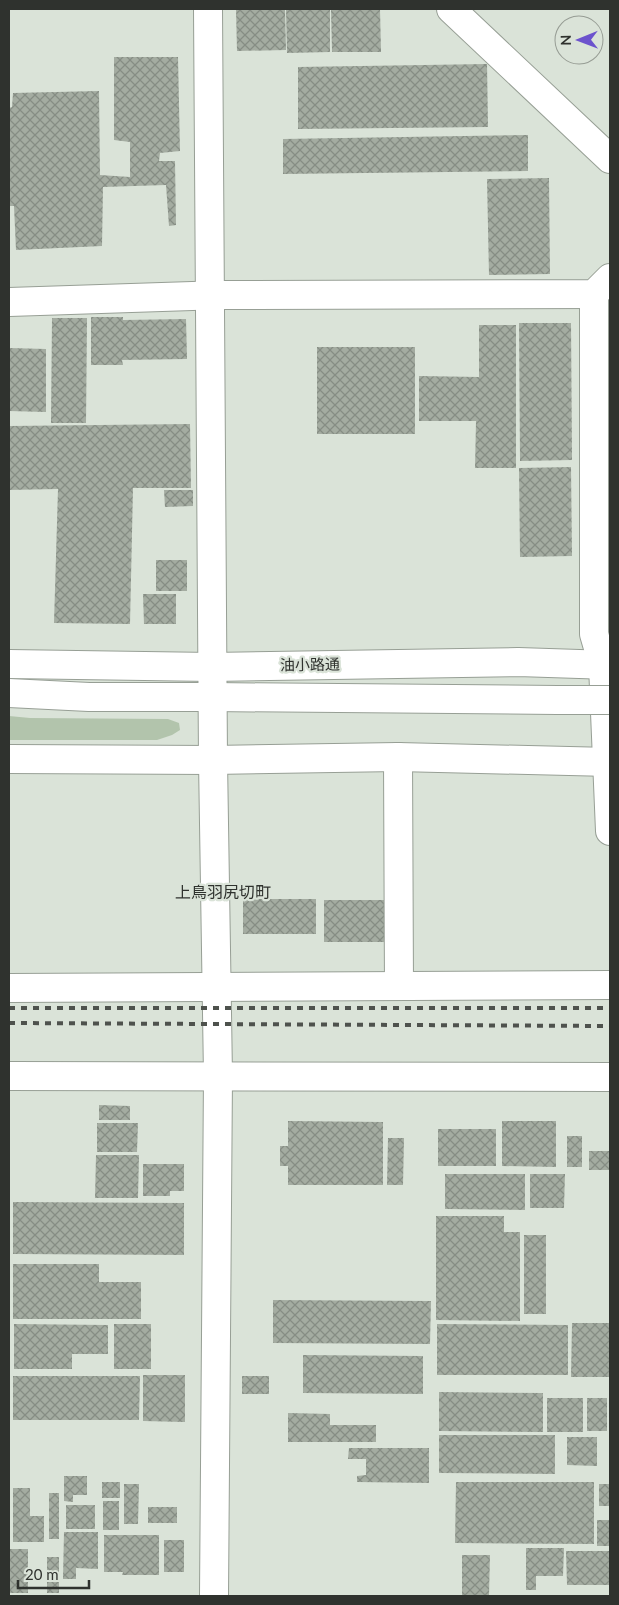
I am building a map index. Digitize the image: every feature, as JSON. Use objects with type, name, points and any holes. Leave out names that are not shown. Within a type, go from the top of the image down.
[{"type":"main road","points":[[208,9],[212,697],[218,1076],[214,1596]]},
{"type":"main road","points":[[451,9],[610,159]]},
{"type":"main road","points":[[9,302],[210,295],[602,286],[594,634],[607,665],[610,831]]},
{"type":"main road","name":"油小路通","points":[[9,664],[212,666],[518,662],[607,665]]},
{"type":"main road","points":[[9,694],[89,698],[610,700]]},
{"type":"main road","points":[[9,759],[213,760],[398,757],[609,762]]},
{"type":"main road","points":[[398,757],[399,986]]},
{"type":"main road","points":[[9,988],[610,985]]},
{"type":"main road","points":[[9,1076],[610,1077]]},
{"type":"green space","points":[[9,716],[30,718],[168,719],[179,723],[180,730],[157,740],[9,740]]},
{"type":"building","points":[[236,9],[285,9],[286,50],[237,51]]},
{"type":"building","points":[[286,9],[330,9],[330,52],[287,53]]},
{"type":"building","points":[[331,9],[380,9],[381,52],[332,52]]},
{"type":"building","points":[[114,57],[178,57],[180,151],[160,153],[159,161],[175,161],[176,225],[169,226],[166,185],[103,187],[102,246],[16,250],[14,206],[9,206],[9,108],[12,107],[13,93],[99,91],[100,175],[130,177],[130,142],[114,140]]},
{"type":"building","points":[[487,64],[488,127],[298,129],[298,67]]},
{"type":"building","points":[[528,135],[528,171],[283,174],[283,139]]},
{"type":"building","points":[[549,178],[550,274],[489,275],[487,179]]},
{"type":"building","points":[[91,317],[123,317],[123,320],[186,319],[187,359],[122,360],[123,365],[91,365]]},
{"type":"building","points":[[52,318],[87,318],[86,423],[51,423]]},
{"type":"building","points":[[519,323],[571,323],[572,460],[520,461]]},
{"type":"building","points":[[479,325],[516,325],[516,468],[475,468],[476,421],[419,421],[419,376],[479,377]]},
{"type":"building","points":[[317,347],[415,347],[415,434],[317,434]]},
{"type":"building","points":[[9,348],[46,349],[46,412],[9,411]]},
{"type":"building","points":[[190,424],[191,488],[133,488],[130,624],[54,623],[58,489],[9,490],[9,426]]},
{"type":"building","points":[[597,435],[610,435],[610,585],[598,585]]},
{"type":"building","points":[[571,467],[572,556],[520,557],[519,468]]},
{"type":"building","points":[[164,490],[193,490],[193,506],[165,507]]},
{"type":"building","points":[[156,560],[187,560],[187,591],[156,591]]},
{"type":"building","points":[[143,594],[176,594],[176,624],[144,624]]},
{"type":"building","points":[[243,899],[316,899],[316,934],[243,934]]},
{"type":"building","points":[[324,900],[388,900],[388,942],[324,942]]},
{"type":"building","points":[[99,1105],[130,1106],[130,1120],[99,1120]]},
{"type":"building","points":[[288,1121],[383,1122],[383,1185],[288,1185],[288,1166],[280,1166],[280,1146],[288,1146]]},
{"type":"building","points":[[502,1121],[556,1121],[556,1167],[502,1166]]},
{"type":"building","points":[[97,1123],[138,1123],[137,1152],[97,1152]]},
{"type":"building","points":[[438,1129],[496,1129],[496,1166],[438,1166]]},
{"type":"building","points":[[567,1136],[582,1136],[582,1167],[567,1167]]},
{"type":"building","points":[[388,1138],[404,1138],[403,1185],[387,1185]]},
{"type":"building","points":[[589,1151],[610,1151],[610,1170],[589,1170]]},
{"type":"building","points":[[96,1155],[139,1155],[138,1198],[95,1198]]},
{"type":"building","points":[[143,1164],[184,1164],[184,1191],[170,1191],[170,1196],[143,1196]]},
{"type":"building","points":[[445,1174],[525,1174],[525,1210],[445,1209]]},
{"type":"building","points":[[530,1174],[565,1174],[564,1208],[530,1208]]},
{"type":"building","points":[[13,1202],[184,1203],[184,1255],[13,1254]]},
{"type":"building","points":[[436,1216],[504,1216],[504,1232],[520,1232],[520,1321],[436,1320]]},
{"type":"building","points":[[524,1235],[546,1235],[546,1314],[524,1314]]},
{"type":"building","points":[[13,1264],[99,1264],[99,1282],[141,1282],[141,1319],[13,1319]]},
{"type":"building","points":[[273,1300],[431,1301],[430,1344],[273,1343]]},
{"type":"building","points":[[572,1323],[610,1323],[610,1377],[571,1377]]},
{"type":"building","points":[[14,1324],[108,1325],[108,1354],[72,1354],[72,1369],[14,1369]]},
{"type":"building","points":[[114,1324],[151,1324],[151,1369],[114,1369]]},
{"type":"building","points":[[437,1324],[568,1325],[568,1375],[437,1375]]},
{"type":"building","points":[[303,1355],[423,1356],[423,1394],[303,1393]]},
{"type":"building","points":[[143,1375],[185,1375],[185,1422],[143,1421]]},
{"type":"building","points":[[13,1376],[140,1376],[139,1420],[13,1420]]},
{"type":"building","points":[[242,1376],[269,1376],[269,1394],[242,1394]]},
{"type":"building","points":[[439,1392],[543,1393],[543,1432],[439,1431]]},
{"type":"building","points":[[547,1398],[583,1398],[583,1432],[547,1432]]},
{"type":"building","points":[[587,1398],[607,1398],[607,1431],[587,1431]]},
{"type":"building","points":[[288,1413],[330,1414],[330,1425],[376,1425],[376,1442],[288,1442]]},
{"type":"building","points":[[439,1435],[555,1435],[555,1474],[439,1473]]},
{"type":"building","points":[[567,1437],[597,1437],[597,1466],[567,1465]]},
{"type":"building","points":[[349,1448],[429,1448],[429,1483],[357,1482],[357,1476],[366,1475],[366,1459],[348,1459]]},
{"type":"building","points":[[64,1476],[87,1476],[87,1495],[73,1495],[73,1502],[64,1501]]},
{"type":"building","points":[[102,1482],[120,1482],[120,1498],[102,1498]]},
{"type":"building","points":[[456,1482],[594,1482],[594,1544],[455,1543]]},
{"type":"building","points":[[124,1484],[139,1484],[138,1524],[124,1524]]},
{"type":"building","points":[[599,1484],[610,1484],[610,1506],[599,1506]]},
{"type":"building","points":[[13,1488],[30,1488],[30,1516],[44,1516],[44,1542],[13,1542]]},
{"type":"building","points":[[49,1493],[59,1493],[59,1539],[49,1539]]},
{"type":"building","points":[[103,1501],[119,1501],[119,1530],[103,1530]]},
{"type":"building","points":[[66,1505],[95,1505],[95,1529],[66,1529]]},
{"type":"building","points":[[148,1507],[177,1507],[177,1523],[148,1523]]},
{"type":"building","points":[[597,1520],[610,1520],[610,1546],[597,1546]]},
{"type":"building","points":[[64,1532],[98,1532],[98,1569],[76,1568],[76,1579],[63,1579]]},
{"type":"building","points":[[104,1535],[159,1535],[159,1575],[122,1575],[123,1572],[104,1572]]},
{"type":"building","points":[[164,1540],[184,1540],[184,1572],[164,1572]]},
{"type":"building","points":[[526,1548],[564,1548],[563,1576],[536,1576],[536,1590],[526,1590]]},
{"type":"building","points":[[10,1549],[28,1549],[28,1593],[9,1593]]},
{"type":"building","points":[[566,1551],[610,1551],[610,1585],[567,1585]]},
{"type":"building","points":[[462,1555],[490,1555],[489,1596],[462,1596]]},
{"type":"building","points":[[47,1557],[59,1557],[59,1593],[47,1593]]},
{"type":"railway","points":[[9,1008],[610,1008]]},
{"type":"railway","points":[[9,1023],[610,1026]]},
{"type":"district","name":"上鳥羽尻切町","points":[[223,892]]}]
